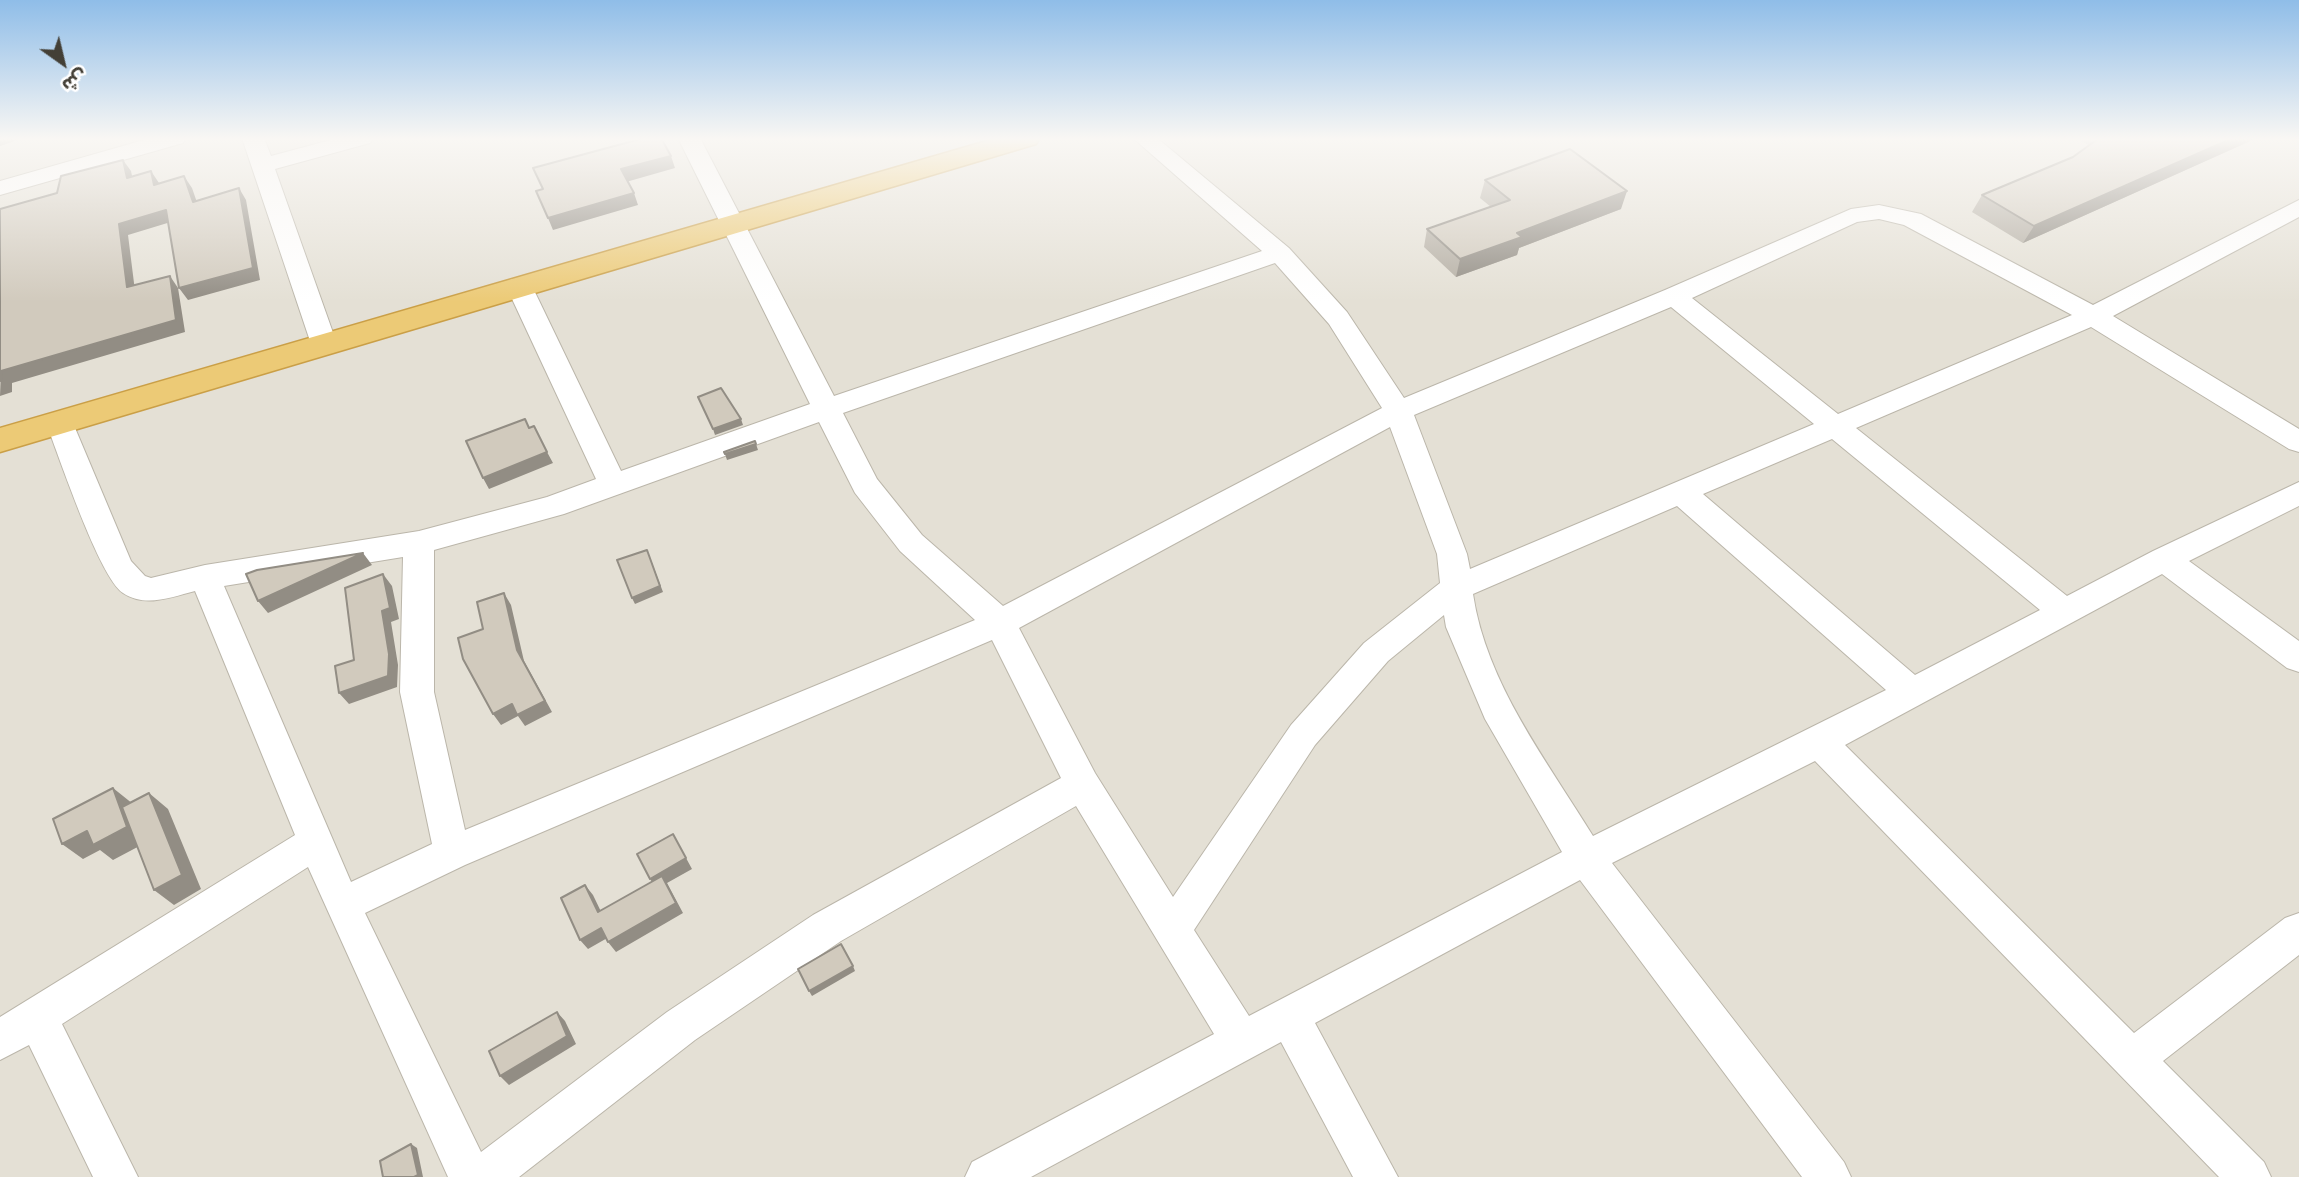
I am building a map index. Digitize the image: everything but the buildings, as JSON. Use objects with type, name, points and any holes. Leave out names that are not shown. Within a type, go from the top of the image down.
[{"type":"highway","points":[[0,440],[840,193]]},
{"type":"street","points":[[273,193],[324,344]]},
{"type":"street","points":[[716,193],[865,485],[911,543],[1000,622],[1082,784],[1241,1041]]},
{"type":"street","points":[[1209,193],[1280,253],[1338,318],[1398,411],[1452,554],[1462,628],[1497,709],[1586,858],[1829,1177]]},
{"type":"street","points":[[1172,931],[1303,735],[1376,652],[1456,588],[2093,316],[2299,207]]},
{"type":"street","points":[[342,905],[452,853],[1000,622],[1398,411],[1674,296],[1851,216],[1879,212],[1912,219],[2093,316],[2299,442]]},
{"type":"street","points":[[60,422],[118,567],[134,585],[151,590],[205,577],[419,543],[553,506],[825,409],[1280,253]]},
{"type":"street","points":[[519,286],[613,485]]},
{"type":"street","points":[[1674,296],[2065,612]]},
{"type":"street","points":[[1681,492],[1913,692]]},
{"type":"street","points":[[987,1177],[1586,858],[1819,742],[2164,559],[2299,494]]},
{"type":"street","points":[[419,543],[417,692],[452,853]]},
{"type":"street","points":[[2164,559],[2299,659]]},
{"type":"street","points":[[205,577],[342,905],[470,1177]]},
{"type":"street","points":[[1819,742],[2249,1177]]},
{"type":"street","points":[[484,1177],[681,1026],[827,928],[1082,784]]},
{"type":"street","points":[[0,1040],[316,842]]},
{"type":"street","points":[[2133,1060],[2293,945]]},
{"type":"street","points":[[1289,1015],[1376,1177]]},
{"type":"street","points":[[38,1018],[116,1177]]},
{"type":"shaded area","points":[[0,193],[2299,193],[2299,1177],[0,1177]]}]
